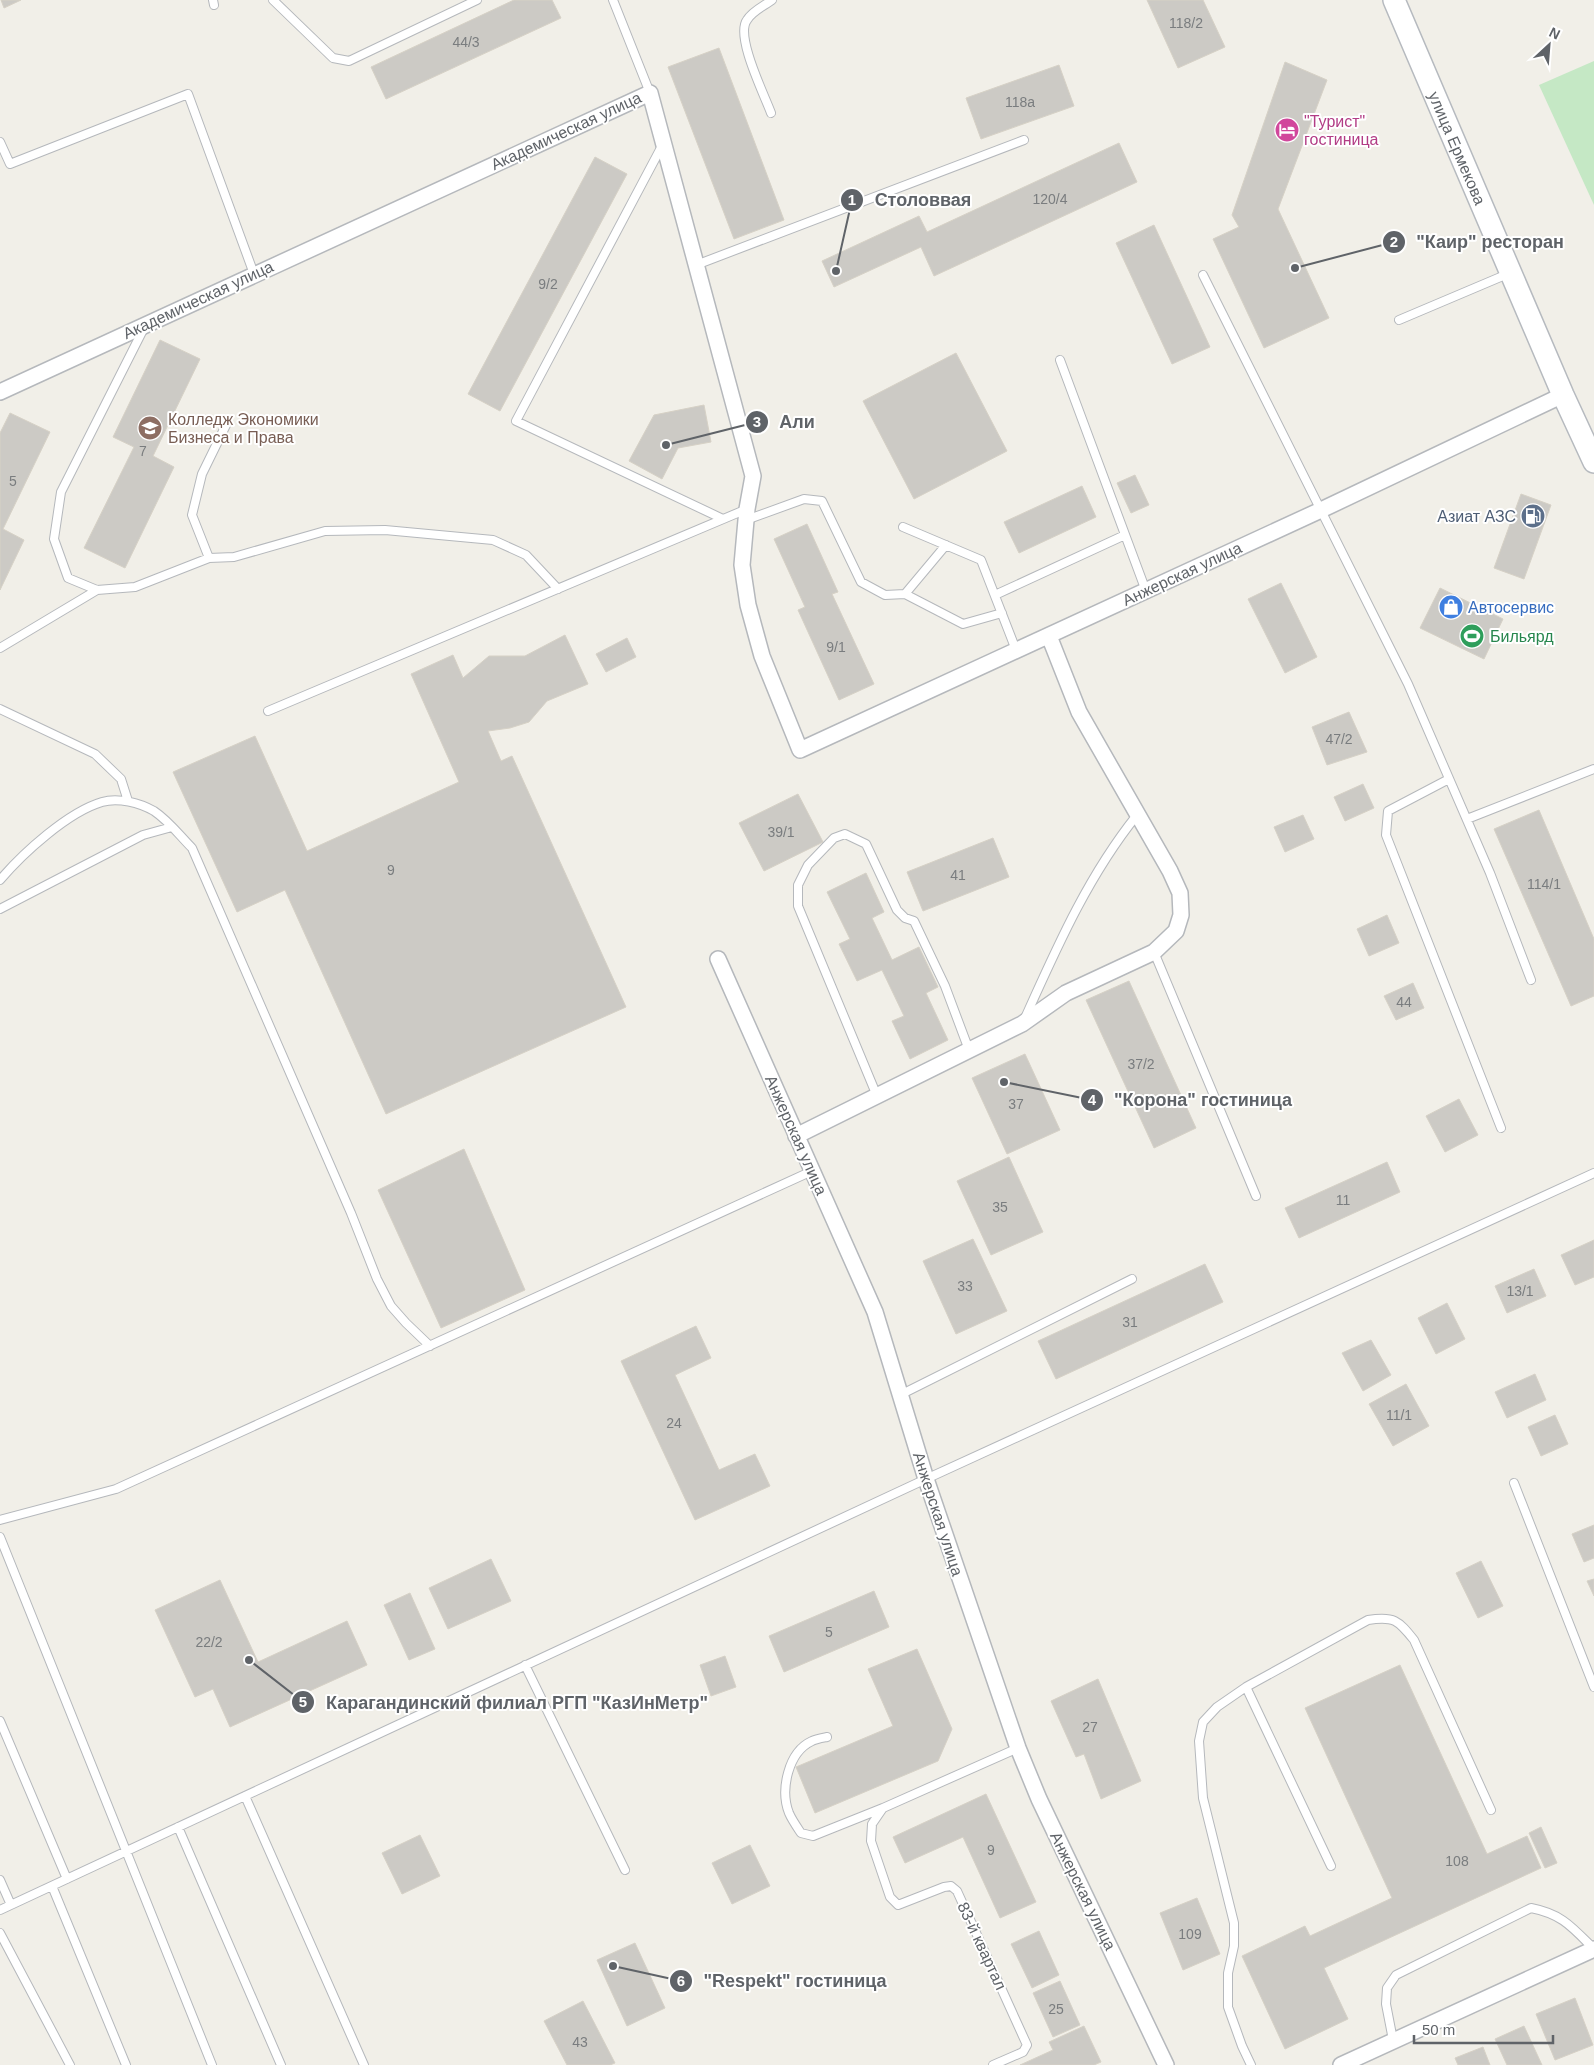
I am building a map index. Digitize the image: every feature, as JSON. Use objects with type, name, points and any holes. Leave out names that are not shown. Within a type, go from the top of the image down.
[{"type":"main road","name":"улица Ермекова","points":[[1394,0],[1563,396],[1594,462]]},
{"type":"street","name":"Академическая улица","points":[[0,392],[650,93],[753,476],[742,565],[748,605],[762,656],[800,750]]},
{"type":"street","name":"Анжерская улица","points":[[800,750],[1321,510],[1563,396]]},
{"type":"street","points":[[796,1136],[1022,1024],[1066,993],[1154,952],[1176,931],[1181,915],[1180,894],[1170,871],[1079,712],[1049,636]]},
{"type":"street","name":"Анжерская улица","points":[[718,959],[875,1312],[926,1479],[1018,1748],[1039,1799],[1166,2065]]},
{"type":"street","points":[[1341,2065],[1366,2059],[1393,2040],[1594,1949]]},
{"type":"lane","points":[[273,0],[333,58],[349,61],[476,0]]},
{"type":"lane","points":[[613,0],[650,93]]},
{"type":"lane","points":[[771,113],[745,46],[742,32],[746,20],[772,0]]},
{"type":"lane","points":[[0,142],[10,164],[188,94],[254,274]]},
{"type":"lane","points":[[696,265],[1024,140]]},
{"type":"lane","points":[[664,143],[516,421],[723,519]]},
{"type":"lane","points":[[1399,320],[1511,273]]},
{"type":"lane","points":[[1203,274],[1408,684],[1490,873],[1531,980]]},
{"type":"lane","points":[[97,590],[68,578],[54,539],[61,492],[147,323]]},
{"type":"lane","points":[[1060,360],[1146,591]]},
{"type":"lane","points":[[208,558],[192,516],[202,474],[227,423]]},
{"type":"lane","points":[[268,710],[723,519],[747,515],[804,499],[822,500],[861,582],[885,595],[905,594],[963,624],[1002,613]]},
{"type":"lane","points":[[903,527],[981,560],[1016,650]]},
{"type":"lane","points":[[0,648],[97,590],[135,587],[208,558],[234,557],[324,531],[385,530],[493,540],[526,554],[558,589]]},
{"type":"lane","points":[[995,595],[1125,534]]},
{"type":"lane","points":[[905,594],[946,545]]},
{"type":"lane","points":[[0,709],[95,754],[121,779],[128,801]]},
{"type":"lane","points":[[1467,819],[1594,769]]},
{"type":"lane","points":[[1449,779],[1388,811],[1386,835],[1501,1128]]},
{"type":"lane","points":[[0,880],[55,828],[84,809],[104,801],[128,801],[153,811],[192,848],[351,1213],[377,1279],[391,1306],[430,1346]]},
{"type":"lane","points":[[1022,1024],[1059,943],[1093,876],[1137,815]]},
{"type":"lane","points":[[0,908],[143,835],[172,827]]},
{"type":"lane","points":[[877,1096],[798,906],[798,885],[808,866],[834,838],[845,834],[866,844],[897,910],[905,918],[914,921],[945,986],[969,1050]]},
{"type":"lane","points":[[1154,952],[1256,1196]]},
{"type":"lane","points":[[0,1520],[116,1489],[812,1171]]},
{"type":"lane","points":[[0,1910],[926,1479],[1594,1173]]},
{"type":"lane","points":[[900,1395],[1132,1279]]},
{"type":"lane","points":[[1514,1483],[1594,1687]]},
{"type":"lane","points":[[0,1537],[212,2065]]},
{"type":"lane","points":[[1252,2065],[1242,2046],[1228,2007],[1228,1973],[1234,1946],[1234,1923],[1203,1798],[1200,1741],[1203,1722],[1217,1707],[1246,1687],[1368,1620],[1386,1617],[1401,1623],[1414,1640],[1491,1810]]},
{"type":"lane","points":[[525,1665],[625,1870]]},
{"type":"lane","points":[[1246,1687],[1331,1866]]},
{"type":"lane","points":[[0,1721],[67,1879]]},
{"type":"lane","points":[[827,1737],[812,1741],[799,1751],[785,1779],[788,1812],[800,1833],[813,1836],[883,1808],[1018,1748]]},
{"type":"lane","points":[[245,1796],[364,2065]]},
{"type":"lane","name":"83-й квартал","points":[[883,1808],[872,1824],[871,1841],[890,1897],[898,1905],[944,1887],[951,1886],[957,1891],[1027,2046],[1023,2052],[1004,2063],[994,2065]]},
{"type":"lane","points":[[178,1827],[281,2065]]},
{"type":"lane","points":[[0,1880],[10,1905]]},
{"type":"lane","points":[[52,1886],[126,2065]]},
{"type":"lane","points":[[1393,2040],[1386,2004],[1387,1988],[1396,1975],[1531,1908],[1549,1911],[1566,1921],[1594,1949]]},
{"type":"lane","points":[[0,1933],[70,2065]]},
{"type":"green space","points":[[1594,61],[1594,205],[1539,85]]},
{"type":"building","points":[[1,0],[21,0],[4,8]]},
{"type":"building","points":[[514,0],[552,0],[561,18],[386,99],[371,67]]},
{"type":"building","points":[[1147,0],[1203,0],[1225,47],[1178,68]]},
{"type":"building","points":[[719,48],[784,220],[734,239],[668,67]]},
{"type":"building","points":[[1285,62],[1327,80],[1278,209],[1329,318],[1264,348],[1213,239],[1239,227],[1232,215]]},
{"type":"building","points":[[1059,65],[1074,106],[981,139],[966,98]]},
{"type":"building","points":[[1119,143],[1137,182],[934,276],[921,247],[834,287],[822,261],[919,216],[927,232]]},
{"type":"building","points":[[595,157],[627,174],[500,411],[468,394]]},
{"type":"building","points":[[1154,225],[1210,347],[1172,364],[1116,243]]},
{"type":"building","points":[[160,340],[200,359],[153,456],[174,467],[125,568],[84,548],[134,447],[113,437]]},
{"type":"building","points":[[956,353],[1007,451],[914,499],[863,401]]},
{"type":"building","points":[[704,405],[711,442],[678,448],[662,479],[629,461],[654,415]]},
{"type":"building","points":[[10,413],[50,432],[3,529],[24,540],[0,590],[0,433]]},
{"type":"building","points":[[1135,475],[1149,505],[1131,513],[1117,483]]},
{"type":"building","points":[[1082,486],[1096,517],[1019,553],[1004,522]]},
{"type":"building","points":[[1521,494],[1551,505],[1524,579],[1494,568]]},
{"type":"building","points":[[807,524],[838,592],[832,594],[874,684],[839,700],[798,610],[805,607],[774,539]]},
{"type":"building","points":[[1281,583],[1317,657],[1285,673],[1248,599]]},
{"type":"building","points":[[1440,588],[1503,619],[1484,659],[1420,628]]},
{"type":"building","points":[[565,635],[588,684],[547,701],[529,722],[510,728],[488,731],[501,761],[512,756],[626,1007],[386,1114],[285,890],[237,912],[173,772],[255,736],[307,851],[459,782],[411,674],[453,655],[463,678],[489,656],[525,656]]},
{"type":"building","points":[[627,638],[636,657],[606,672],[596,654]]},
{"type":"building","points":[[1349,712],[1367,752],[1327,765],[1312,727]]},
{"type":"building","points":[[1363,784],[1374,808],[1345,821],[1334,797]]},
{"type":"building","points":[[798,794],[823,842],[764,871],[739,823]]},
{"type":"building","points":[[1539,810],[1594,939],[1594,996],[1571,1006],[1494,829]]},
{"type":"building","points":[[1303,815],[1314,839],[1285,852],[1274,827]]},
{"type":"building","points":[[993,838],[1009,877],[923,911],[907,872]]},
{"type":"building","points":[[866,873],[884,912],[872,918],[892,960],[919,947],[938,987],[926,993],[948,1040],[910,1059],[892,1021],[904,1016],[882,970],[857,981],[839,944],[850,939],[827,892]]},
{"type":"building","points":[[1387,915],[1399,943],[1369,956],[1357,929]]},
{"type":"building","points":[[1129,981],[1196,1128],[1154,1148],[1086,1000]]},
{"type":"building","points":[[1413,983],[1424,1008],[1396,1020],[1384,996]]},
{"type":"building","points":[[1025,1054],[1060,1130],[1007,1154],[972,1078]]},
{"type":"building","points":[[1459,1099],[1478,1135],[1445,1152],[1426,1116]]},
{"type":"building","points":[[464,1149],[525,1290],[441,1328],[378,1190]]},
{"type":"building","points":[[1009,1157],[1043,1232],[991,1255],[957,1181]]},
{"type":"building","points":[[1387,1162],[1400,1192],[1299,1238],[1285,1208]]},
{"type":"building","points":[[973,1239],[1007,1311],[956,1334],[923,1261]]},
{"type":"building","points":[[1594,1240],[1594,1277],[1575,1285],[1561,1255]]},
{"type":"building","points":[[1205,1264],[1223,1302],[1056,1379],[1038,1341]]},
{"type":"building","points":[[1534,1269],[1546,1296],[1507,1313],[1495,1286]]},
{"type":"building","points":[[1447,1303],[1465,1339],[1436,1354],[1418,1318]]},
{"type":"building","points":[[696,1326],[711,1358],[675,1375],[719,1470],[755,1454],[770,1486],[695,1520],[621,1361]]},
{"type":"building","points":[[1371,1340],[1391,1375],[1363,1391],[1342,1353]]},
{"type":"building","points":[[1535,1374],[1546,1400],[1507,1418],[1495,1392]]},
{"type":"building","points":[[1406,1384],[1429,1426],[1393,1446],[1369,1404]]},
{"type":"building","points":[[1555,1415],[1568,1444],[1541,1456],[1528,1427]]},
{"type":"building","points":[[1594,1525],[1594,1558],[1584,1562],[1572,1534]]},
{"type":"building","points":[[491,1559],[511,1601],[448,1629],[429,1588]]},
{"type":"building","points":[[1481,1561],[1503,1606],[1478,1618],[1456,1573]]},
{"type":"building","points":[[1594,1579],[1594,1596],[1587,1581]]},
{"type":"building","points":[[220,1580],[258,1662],[347,1621],[367,1665],[230,1727],[213,1689],[195,1697],[155,1610]]},
{"type":"building","points":[[874,1591],[889,1627],[784,1672],[769,1636]]},
{"type":"building","points":[[410,1593],[435,1649],[409,1660],[384,1605]]},
{"type":"building","points":[[917,1649],[952,1729],[938,1761],[815,1813],[796,1767],[893,1726],[868,1669]]},
{"type":"building","points":[[725,1656],[736,1687],[711,1696],[700,1665]]},
{"type":"building","points":[[1400,1665],[1487,1854],[1527,1836],[1541,1868],[1324,1968],[1348,2019],[1285,2049],[1242,1956],[1305,1926],[1310,1936],[1392,1898],[1305,1708]]},
{"type":"building","points":[[1098,1679],[1141,1781],[1101,1799],[1084,1754],[1076,1757],[1051,1701]]},
{"type":"building","points":[[986,1794],[1036,1902],[1000,1918],[963,1837],[905,1863],[893,1837]]},
{"type":"building","points":[[1541,1827],[1557,1863],[1545,1868],[1529,1833]]},
{"type":"building","points":[[420,1835],[440,1876],[402,1894],[382,1853]]},
{"type":"building","points":[[750,1845],[770,1886],[732,1904],[712,1863]]},
{"type":"building","points":[[1197,1898],[1220,1954],[1183,1970],[1160,1913]]},
{"type":"building","points":[[1039,1931],[1059,1975],[1032,1988],[1011,1944]]},
{"type":"building","points":[[635,1943],[665,2008],[627,2026],[597,1960]]},
{"type":"building","points":[[1060,1981],[1080,2025],[1053,2037],[1033,1993]]},
{"type":"building","points":[[1575,1998],[1593,2045],[1555,2060],[1536,2014]]},
{"type":"building","points":[[583,2001],[615,2063],[610,2065],[567,2065],[544,2021]]},
{"type":"building","points":[[1084,2026],[1101,2062],[1094,2065],[1020,2065],[1053,2050],[1049,2042]]},
{"type":"building","points":[[1524,2026],[1542,2065],[1507,2065],[1495,2039]]},
{"type":"building","points":[[1483,2047],[1490,2065],[1458,2065],[1455,2058]]},
{"type":"place","name":"\"Турист\" гостиница","points":[[1287,130]]},
{"type":"place","name":"\"Каир\" ресторан","points":[[1295,268]]},
{"type":"place","name":"Столоввая","points":[[836,271]]},
{"type":"place","name":"Колледж Экономики Бизнеса и Права","points":[[150,428]]},
{"type":"place","name":"Али","points":[[666,445]]},
{"type":"place","name":"Азиат АЗС","points":[[1533,516]]},
{"type":"place","name":"Автосервис","points":[[1451,607]]},
{"type":"place","name":"Бильярд","points":[[1472,636]]},
{"type":"place","name":"\"Корона\" гостиница","points":[[1004,1082]]},
{"type":"place","name":"Карагандинский филиал РГП \"КазИнМетр\"","points":[[249,1660]]},
{"type":"place","name":"\"Respekt\" гостиница","points":[[613,1966]]}]
